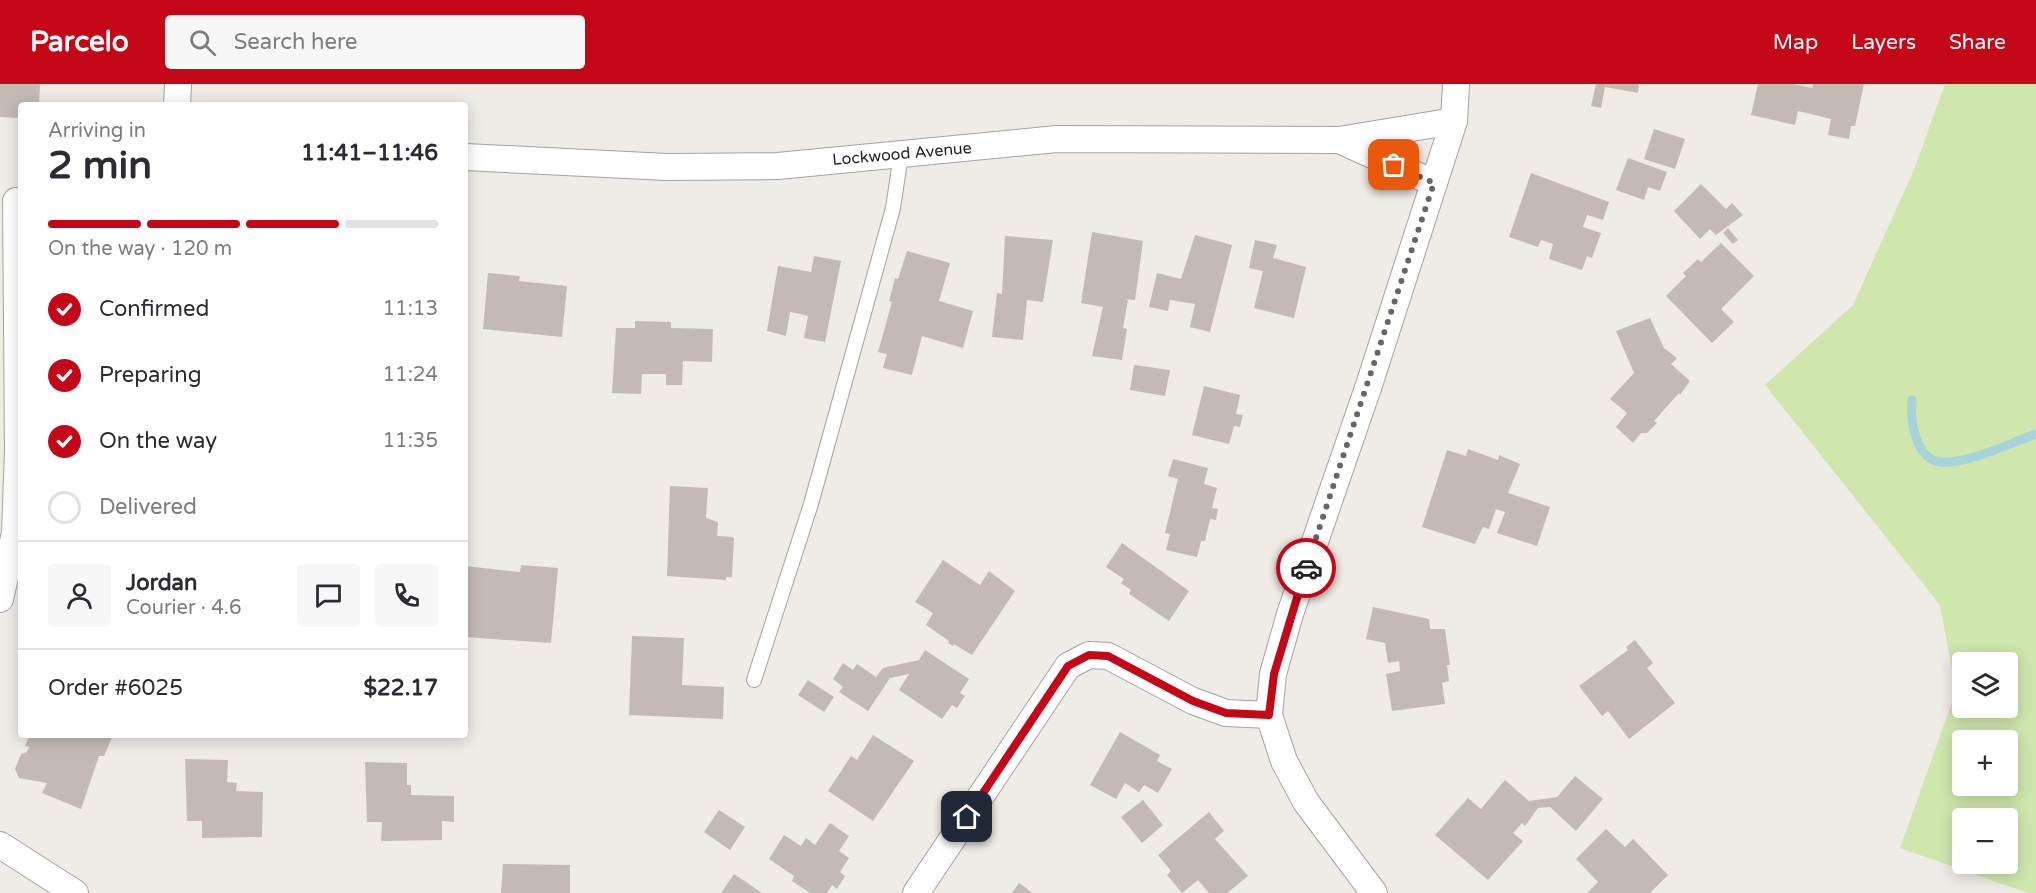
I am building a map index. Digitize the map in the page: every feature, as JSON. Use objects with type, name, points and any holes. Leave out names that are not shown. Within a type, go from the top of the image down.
[{"type":"street","points":[[177,102],[178,84]]},
{"type":"street","points":[[1374,893],[1306,802],[1284,761],[1269,715],[1274,674],[1290,614],[1369,385],[1454,122],[1456,84]]},
{"type":"street","name":"Lockwood Avenue","points":[[468,157],[667,167],[778,166],[1057,139],[1339,140],[1454,122]]},
{"type":"street","name":"Lockwood Avenue","points":[[1339,140],[1434,183]]},
{"type":"street","points":[[0,599],[15,533],[18,451],[12,201]]},
{"type":"street","points":[[916,893],[1068,666],[1089,655],[1108,656],[1193,701],[1226,713],[1269,715]]},
{"type":"street","points":[[0,844],[75,893]]},
{"type":"lane","points":[[754,680],[811,504],[893,208],[901,155]]},
{"type":"green space","points":[[1945,84],[2036,84],[2036,893],[2028,893],[1974,874],[2018,874],[2018,808],[1952,808],[1952,866],[1900,848],[1952,702],[1952,718],[2018,718],[2018,652],[1952,652],[1952,670],[1940,605],[1765,385],[1853,305],[1913,172]]},
{"type":"building","points":[[0,84],[40,84],[39,102],[18,102],[18,118],[0,117]]},
{"type":"building","points":[[1596,84],[1639,84],[1638,93],[1605,87],[1601,108],[1591,106]]},
{"type":"building","points":[[1758,84],[1793,84],[1812,88],[1813,84],[1864,84],[1855,126],[1851,126],[1849,139],[1828,135],[1831,119],[1798,111],[1795,125],[1751,115]]},
{"type":"building","points":[[1654,129],[1685,139],[1675,169],[1644,159]]},
{"type":"building","points":[[1628,158],[1667,172],[1660,191],[1648,187],[1644,200],[1616,190]]},
{"type":"building","points":[[1531,173],[1609,202],[1603,220],[1587,215],[1583,227],[1601,233],[1592,258],[1587,256],[1582,270],[1549,259],[1553,244],[1541,240],[1538,247],[1509,237]]},
{"type":"building","points":[[1701,184],[1726,209],[1732,203],[1743,215],[1716,235],[1710,229],[1700,239],[1674,211]]},
{"type":"building","points":[[1728,228],[1738,240],[1733,244],[1723,233]]},
{"type":"building","points":[[1092,232],[1143,241],[1135,300],[1125,299],[1128,300],[1123,328],[1127,329],[1122,360],[1092,356],[1103,307],[1081,303]]},
{"type":"building","points":[[1195,235],[1232,245],[1210,332],[1190,327],[1195,304],[1170,300],[1168,311],[1149,307],[1157,273],[1181,279]]},
{"type":"building","points":[[1005,236],[1053,240],[1043,302],[1027,300],[1023,340],[992,337],[997,293],[1002,294]]},
{"type":"building","points":[[1255,240],[1277,245],[1273,258],[1306,267],[1294,318],[1254,308],[1263,271],[1249,268]]},
{"type":"building","points":[[1721,243],[1754,276],[1721,309],[1734,322],[1712,343],[1666,296],[1686,276],[1683,273],[1698,259],[1701,262]]},
{"type":"building","points":[[907,251],[950,263],[939,301],[973,311],[963,348],[922,336],[912,375],[883,368],[887,354],[878,352],[892,302],[889,301],[895,278],[898,279]]},
{"type":"building","points":[[814,256],[841,261],[825,342],[804,338],[808,316],[796,313],[790,312],[786,336],[767,331],[778,266],[811,272]]},
{"type":"building","points":[[488,273],[520,276],[519,281],[567,286],[562,337],[483,329]]},
{"type":"building","points":[[1650,318],[1664,348],[1677,358],[1671,364],[1690,381],[1680,395],[1679,393],[1654,421],[1657,423],[1647,433],[1641,433],[1633,443],[1616,427],[1627,413],[1610,399],[1634,373],[1616,331]]},
{"type":"building","points":[[635,321],[671,322],[671,328],[713,329],[712,362],[683,361],[682,385],[666,385],[666,374],[642,374],[641,394],[612,393],[616,328],[635,328]]},
{"type":"building","points":[[1134,365],[1170,370],[1165,396],[1130,390]]},
{"type":"building","points":[[1204,386],[1240,395],[1236,414],[1243,415],[1240,427],[1234,426],[1229,444],[1192,435]]},
{"type":"building","points":[[1468,449],[1498,460],[1499,455],[1520,464],[1508,493],[1550,507],[1537,546],[1497,533],[1505,512],[1496,509],[1489,529],[1483,527],[1475,544],[1422,527],[1447,450],[1466,456]]},
{"type":"building","points":[[1173,459],[1208,468],[1204,484],[1217,488],[1212,508],[1218,509],[1216,520],[1210,519],[1205,541],[1201,541],[1197,557],[1166,550],[1170,534],[1165,533],[1178,479],[1168,476]]},
{"type":"building","points":[[670,486],[708,488],[706,518],[718,522],[717,536],[734,539],[732,577],[726,577],[726,580],[667,576]]},
{"type":"building","points":[[1122,543],[1189,591],[1169,621],[1129,594],[1131,590],[1121,583],[1124,579],[1106,567]]},
{"type":"building","points":[[943,560],[980,585],[989,571],[1015,591],[972,655],[948,643],[949,641],[926,625],[933,613],[915,602]]},
{"type":"building","points":[[521,565],[558,568],[551,643],[468,637],[468,566],[520,572]]},
{"type":"building","points":[[1373,607],[1429,619],[1430,629],[1445,629],[1450,665],[1447,665],[1449,681],[1442,683],[1445,704],[1392,711],[1386,674],[1400,671],[1399,661],[1388,663],[1385,643],[1366,639]]},
{"type":"building","points":[[632,636],[684,638],[682,685],[724,687],[723,719],[629,715]]},
{"type":"building","points":[[1635,640],[1653,663],[1647,668],[1675,703],[1629,739],[1608,711],[1602,716],[1579,686],[1628,650],[1626,647]]},
{"type":"building","points":[[925,650],[969,679],[960,693],[965,696],[957,708],[952,705],[942,719],[899,690],[909,674],[890,678],[868,711],[839,692],[843,687],[833,679],[843,663],[853,670],[857,664],[876,677],[883,668],[919,660]]},
{"type":"building","points":[[808,680],[834,697],[824,712],[798,695]]},
{"type":"building","points":[[1120,732],[1160,755],[1157,761],[1172,769],[1158,793],[1144,785],[1139,792],[1125,783],[1116,799],[1090,785]]},
{"type":"building","points":[[873,735],[914,761],[873,821],[828,791],[851,756],[857,760]]},
{"type":"building","points":[[29,738],[112,738],[104,756],[99,756],[81,809],[42,793],[47,783],[19,778],[15,769],[21,754],[27,752],[29,747],[25,746]]},
{"type":"building","points":[[185,759],[228,760],[227,782],[237,783],[236,791],[263,792],[262,837],[202,838],[202,821],[187,821]]},
{"type":"building","points":[[365,762],[407,763],[407,785],[411,785],[411,795],[454,796],[454,822],[442,821],[442,840],[381,841],[382,822],[367,822]]},
{"type":"building","points":[[1575,776],[1603,799],[1576,831],[1550,807],[1538,808],[1525,826],[1522,823],[1513,833],[1523,841],[1488,880],[1435,835],[1468,798],[1481,809],[1505,780],[1529,801],[1557,797]]},
{"type":"building","points":[[1143,800],[1163,825],[1142,843],[1121,817]]},
{"type":"building","points":[[719,810],[745,827],[730,850],[704,832]]},
{"type":"building","points":[[1209,812],[1224,831],[1215,839],[1248,876],[1227,893],[1209,893],[1198,880],[1182,893],[1167,875],[1171,871],[1158,855]]},
{"type":"building","points":[[830,823],[849,836],[839,851],[849,858],[840,872],[845,876],[837,889],[832,885],[827,893],[810,893],[792,881],[794,876],[769,859],[784,835],[801,846],[806,838],[815,845]]},
{"type":"building","points":[[1606,829],[1625,847],[1633,839],[1668,875],[1650,893],[1587,893],[1598,882],[1576,859]]},
{"type":"building","points":[[503,864],[570,865],[570,893],[501,893]]},
{"type":"building","points":[[734,874],[762,893],[721,893]]},
{"type":"building","points":[[1019,883],[1026,888],[1032,893],[1012,893]]},
{"type":"waterway","points":[[1912,400],[1913,427],[1916,437],[1920,447],[1932,460],[1941,462],[1964,460],[2036,434]]},
{"type":"way so far","points":[[1306,568],[1369,385],[1434,183],[1394,165]]},
{"type":"route","points":[[967,817],[1068,666],[1089,655],[1108,656],[1193,701],[1226,713],[1269,715],[1274,674],[1290,614],[1306,568]]}]
